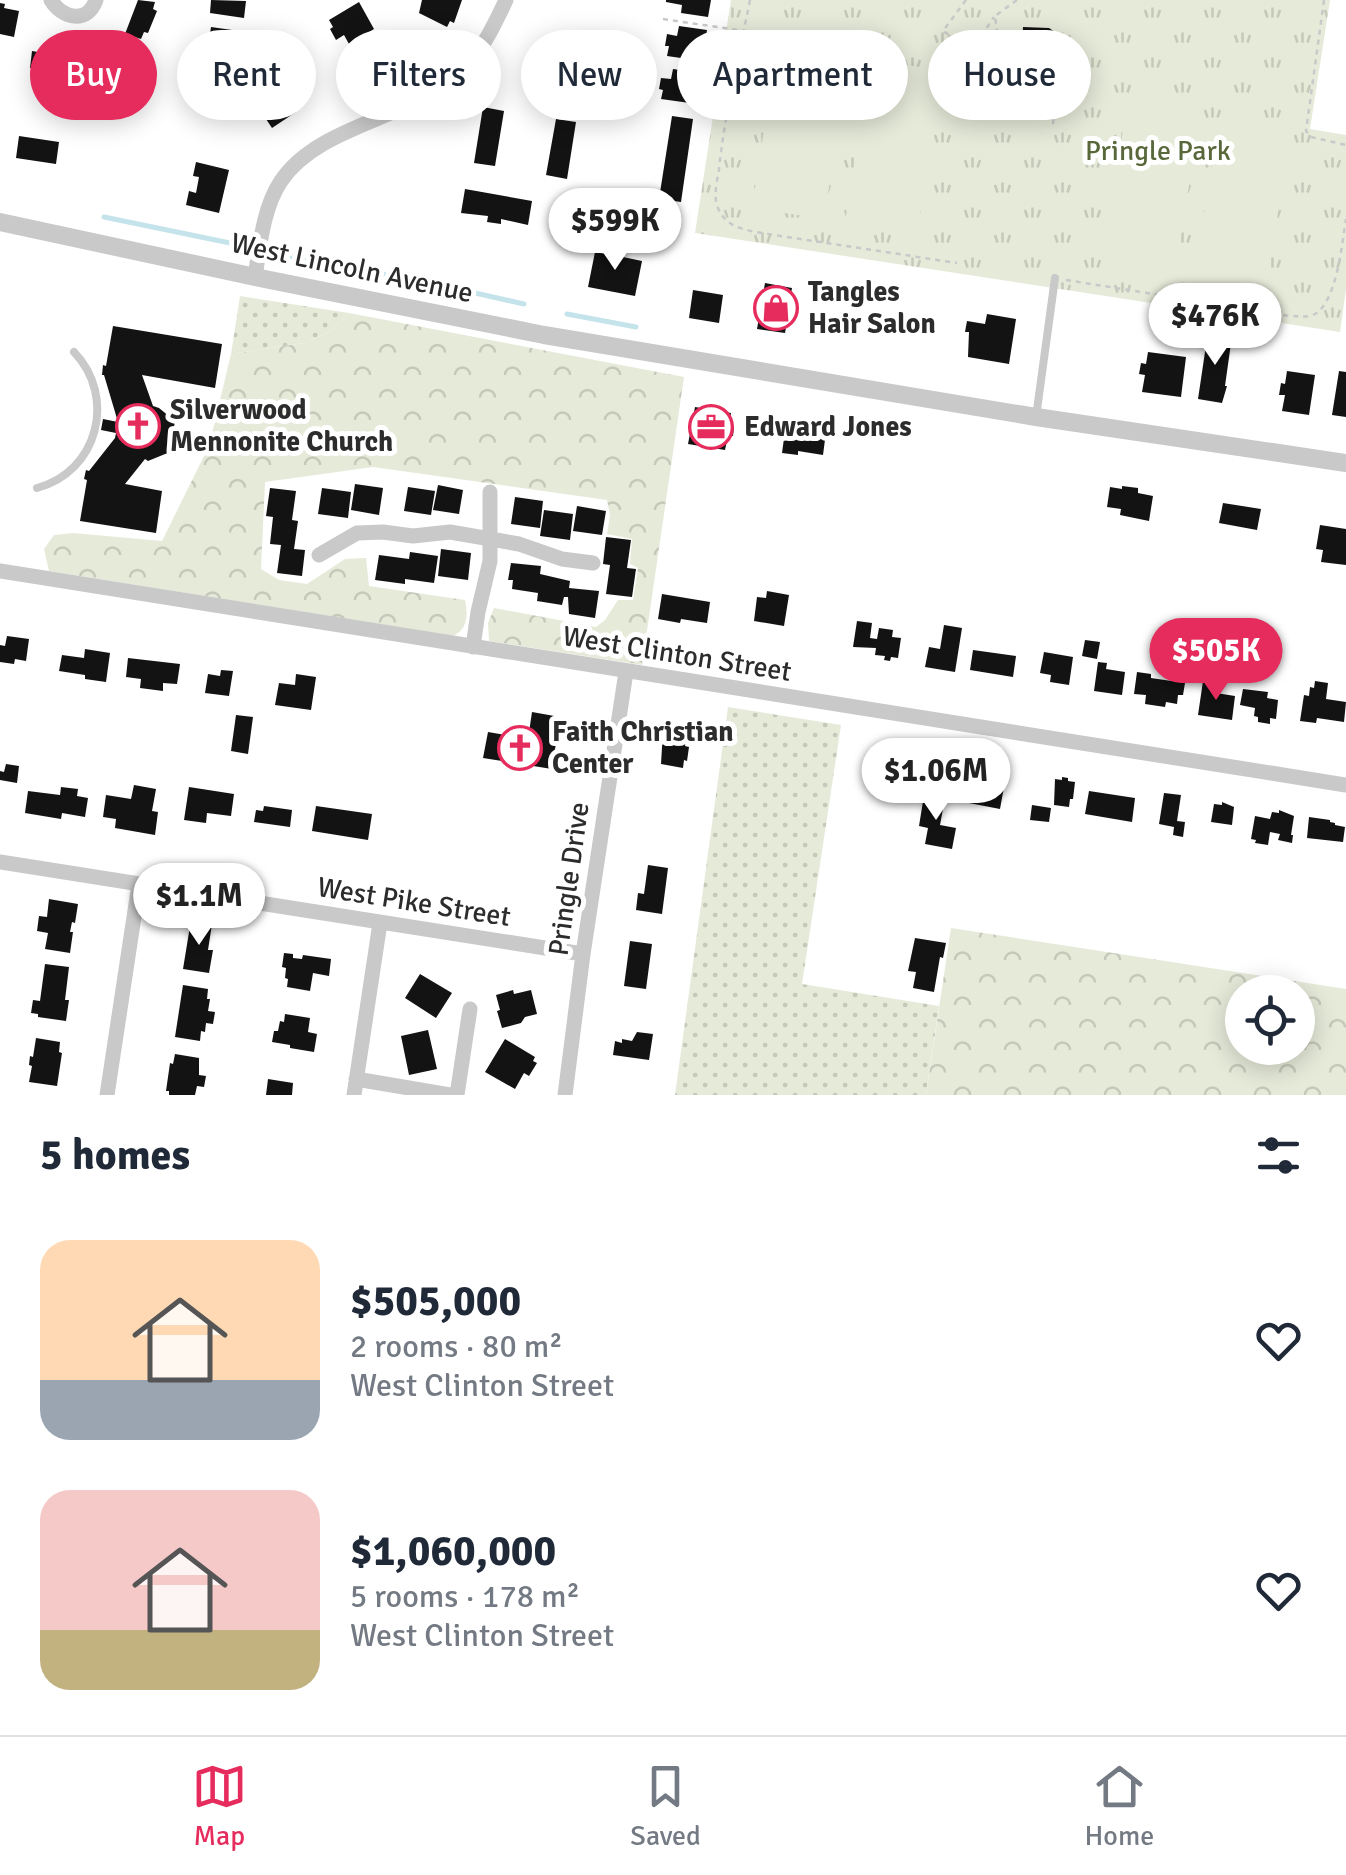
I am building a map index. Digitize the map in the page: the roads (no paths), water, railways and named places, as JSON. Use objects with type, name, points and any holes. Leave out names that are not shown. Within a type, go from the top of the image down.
[{"type":"street","points":[[51,0],[63,14],[78,17],[93,9],[96,0]]},
{"type":"street","points":[[256,277],[273,196],[298,160],[320,145],[420,100],[456,76],[488,38],[506,0]]},
{"type":"street","name":"West Lincoln Avenue","points":[[0,222],[562,338],[1346,463]]},
{"type":"street","points":[[472,647],[488,578],[490,492]]},
{"type":"street","points":[[319,555],[357,533],[412,536],[450,532],[593,563]]},
{"type":"street","name":"West Clinton Street","points":[[0,571],[1346,785]]},
{"type":"street","name":"Pringle Drive","points":[[566,1095],[626,672]]},
{"type":"street","name":"West Pike Street","points":[[0,862],[583,954]]},
{"type":"street","points":[[107,1095],[138,884]]},
{"type":"street","points":[[380,922],[355,1087],[453,1095],[470,1009]]},
{"type":"lane","points":[[1036,416],[1054,278]]},
{"type":"lane","points":[[37,488],[74,470],[87,452],[94,430],[96,390],[74,352]]},
{"type":"waterway","points":[[104,217],[230,243]]},
{"type":"waterway","points":[[282,255],[384,274]]},
{"type":"waterway","points":[[422,281],[524,304]]},
{"type":"waterway","points":[[567,314],[636,327]]},
{"type":"place","name":"Tangles Hair Salon","points":[[776,308]]},
{"type":"place","name":"Silverwood Mennonite Church","points":[[138,426]]},
{"type":"place","name":"Edward Jones","points":[[711,427]]},
{"type":"place","name":"Faith Christian Center","points":[[520,748]]},
{"type":"park label","name":"Pringle Park","points":[[1158,151]]}]
